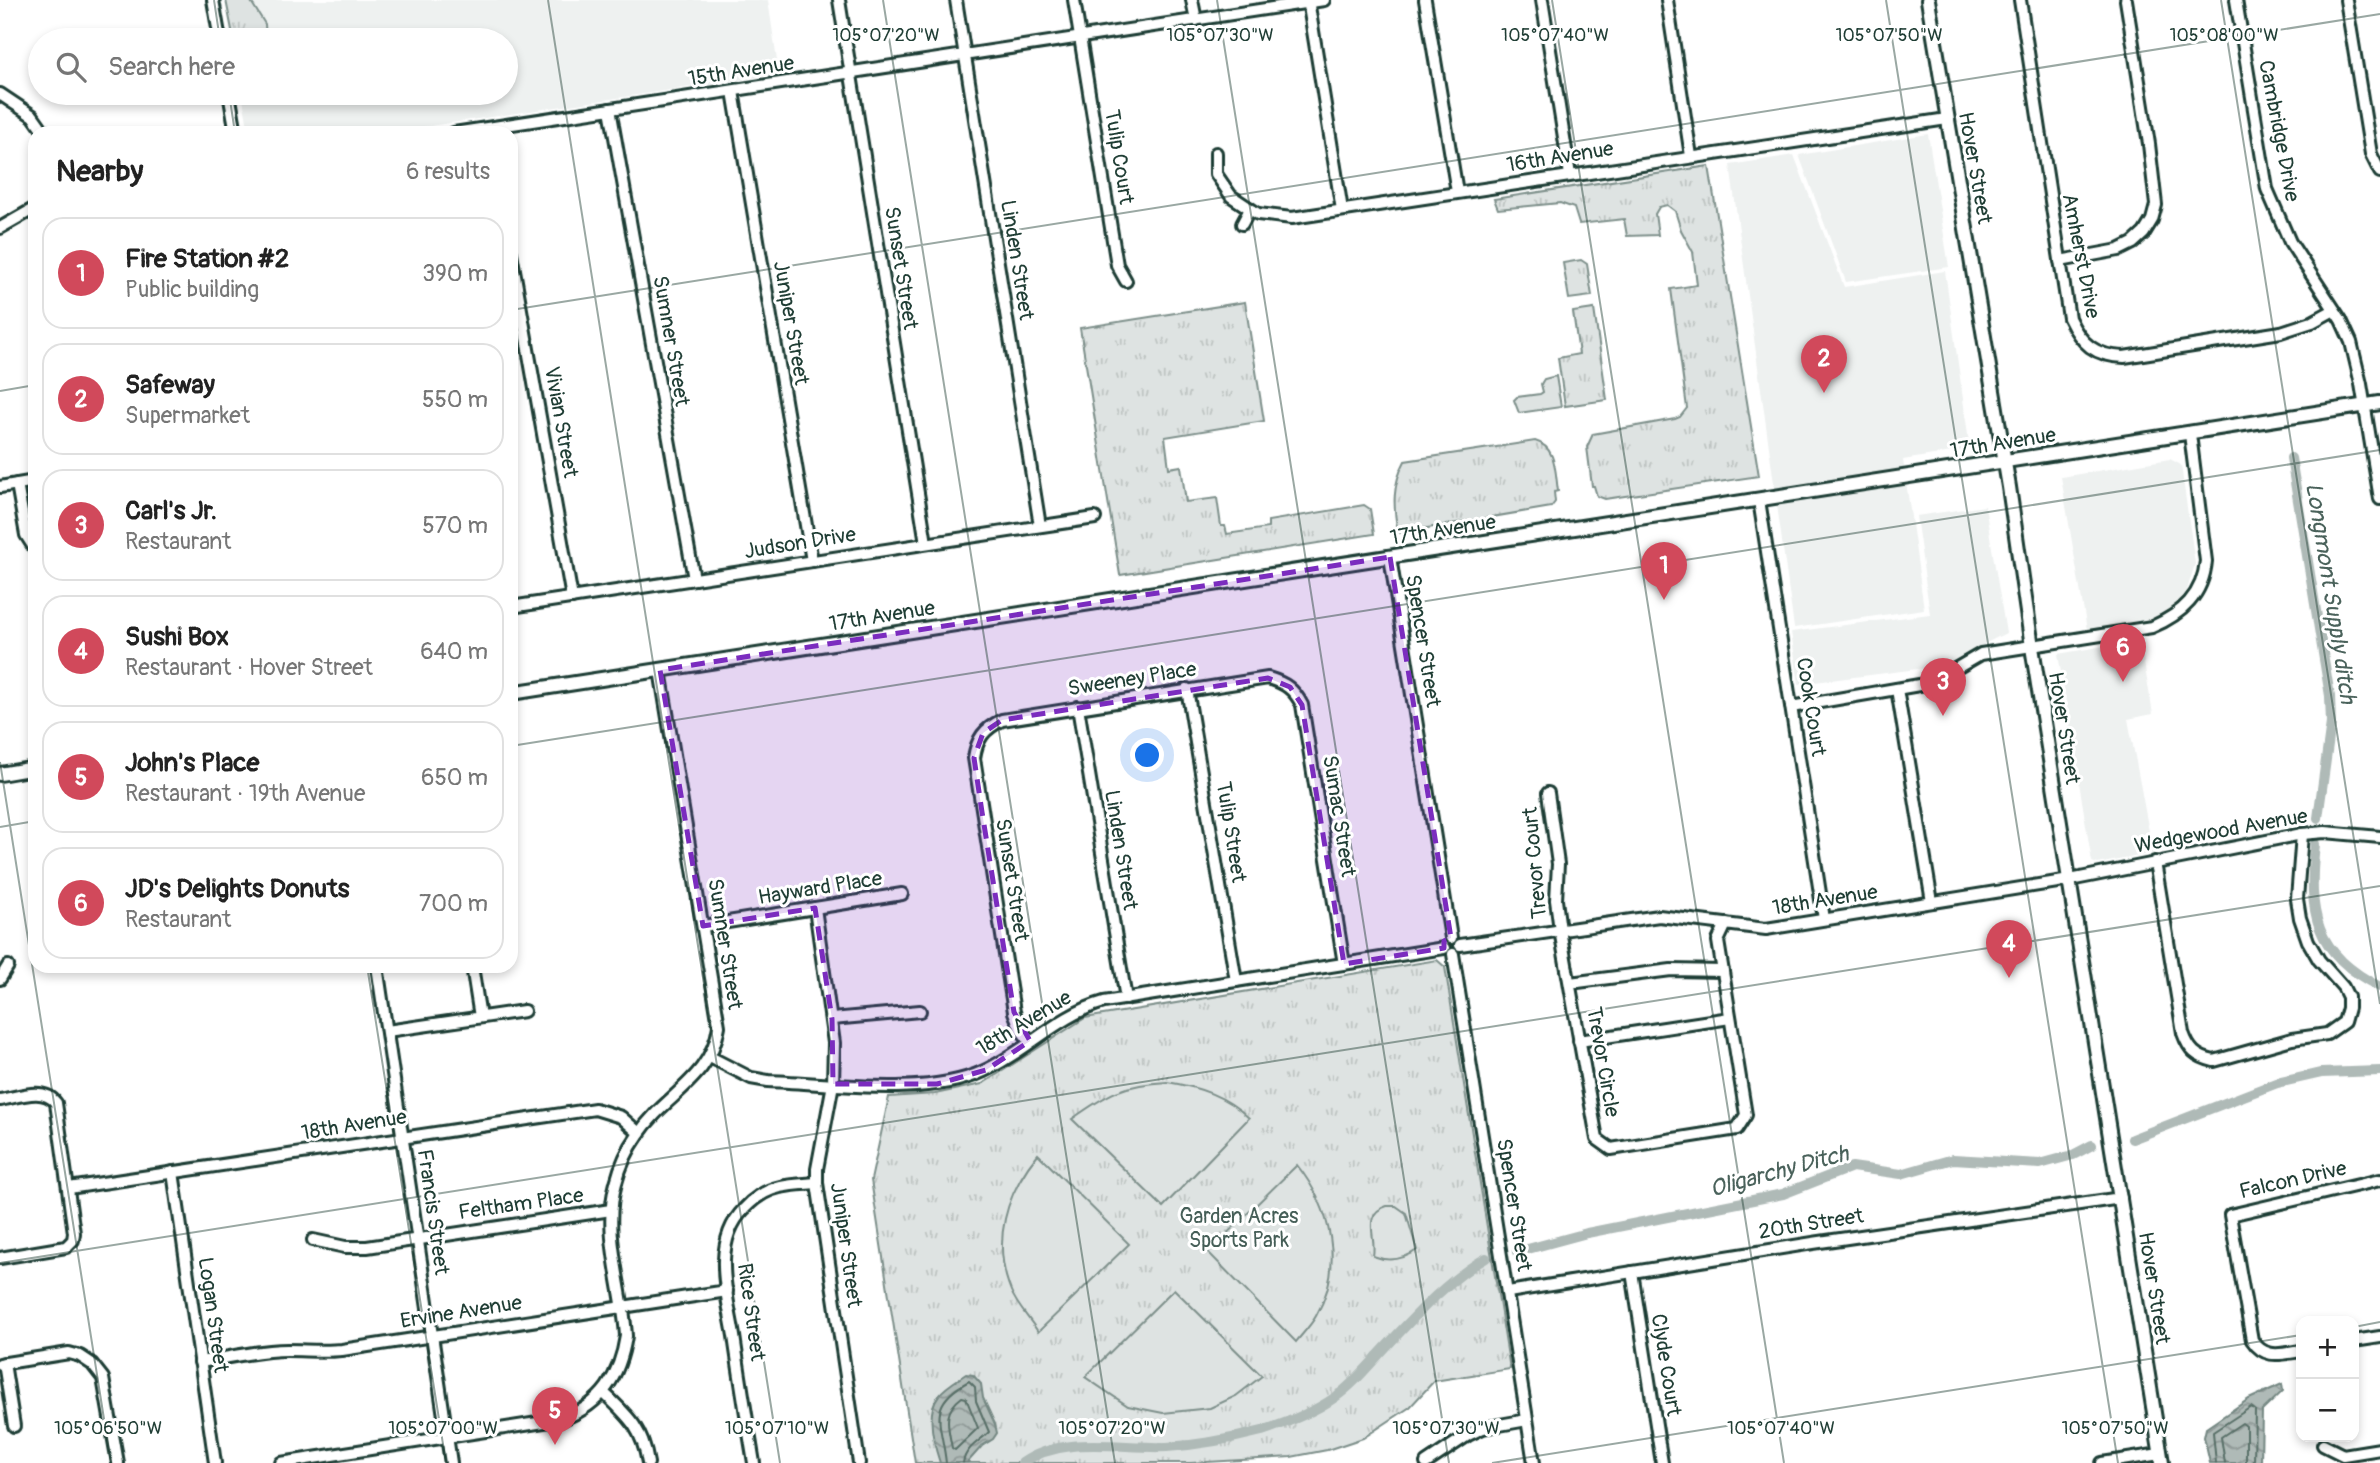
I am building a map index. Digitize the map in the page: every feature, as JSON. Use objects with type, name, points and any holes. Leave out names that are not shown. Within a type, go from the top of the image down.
[{"type":"main road","name":"Hover Street","points":[[1928,0],[2005,462],[2161,1459]]},
{"type":"main road","name":"17th Avenue","points":[[518,692],[2380,403]]},
{"type":"main road","points":[[0,774],[28,769]]},
{"type":"street","points":[[213,0],[218,28]]},
{"type":"street","name":"Sunset Street","points":[[839,0],[926,543]]},
{"type":"street","name":"Linden Street","points":[[956,0],[1040,526]]},
{"type":"street","points":[[1074,0],[1080,38]]},
{"type":"street","points":[[1192,0],[1196,20]]},
{"type":"street","name":"15th Avenue","points":[[513,126],[1324,0]]},
{"type":"street","points":[[1425,0],[1457,192]]},
{"type":"street","points":[[1542,0],[1570,175]]},
{"type":"street","points":[[1667,0],[1691,156]]},
{"type":"street","name":"Amherst Drive","points":[[2020,0],[2069,318],[2077,334],[2090,349],[2111,357],[2124,357],[2281,332],[2312,322],[2334,310]]},
{"type":"street","points":[[2060,261],[2119,250],[2133,243],[2148,226],[2156,205],[2126,0]]},
{"type":"street","name":"Cambridge Drive","points":[[2236,0],[2267,190],[2290,242],[2334,310],[2351,342],[2365,405],[2380,498]]},
{"type":"street","points":[[2346,0],[2371,154],[2380,172]]},
{"type":"street","points":[[1308,1],[1342,210]]},
{"type":"street","name":"Tulip Court","points":[[1080,38],[1117,265],[1126,281]]},
{"type":"street","name":"Juniper Street","points":[[733,91],[812,561]]},
{"type":"street","points":[[0,94],[33,117],[40,126]]},
{"type":"street","points":[[231,105],[235,126]]},
{"type":"street","name":"Sumner Street","points":[[610,109],[694,579]]},
{"type":"street","name":"16th Avenue","points":[[1216,153],[1216,174],[1231,196],[1258,214],[1292,218],[1947,119]]},
{"type":"street","points":[[1242,224],[1250,209]]},
{"type":"street","points":[[0,228],[28,212]]},
{"type":"street","name":"Vivian Street","points":[[518,293],[572,598]]},
{"type":"street","points":[[1791,707],[1931,683],[1981,654],[2152,627],[2177,614],[2193,598],[2204,575],[2206,561],[2190,433]]},
{"type":"street","points":[[0,487],[28,482]]},
{"type":"street","points":[[17,484],[28,538]]},
{"type":"street","name":"Cook Court","points":[[1759,500],[1824,919]]},
{"type":"street","name":"Judson Drive","points":[[518,606],[1096,518]]},
{"type":"street","name":"Spencer Street","points":[[1390,557],[1534,1463]]},
{"type":"street","name":"Sumner Street","points":[[604,1393],[623,1357],[626,1336],[611,1210],[616,1183],[625,1157],[639,1133],[696,1076],[710,1057],[719,1026],[660,670]]},
{"type":"street","name":"Sweeney Place","points":[[990,726],[1002,720],[1187,689],[1268,678],[1282,682]]},
{"type":"street","name":"Sumac Street","points":[[1282,682],[1298,696],[1302,705],[1344,964]]},
{"type":"street","points":[[1897,688],[1932,902]]},
{"type":"street","name":"Tulip Street","points":[[1187,689],[1236,981]]},
{"type":"street","name":"Linden Street","points":[[1079,707],[1126,999]]},
{"type":"street","name":"Sunset Street","points":[[990,726],[976,744],[974,758],[1014,1012],[1021,1030],[1030,1041]]},
{"type":"street","name":"Trevor Court","points":[[1548,793],[1558,864],[1556,900],[1560,930]]},
{"type":"street","name":"Wedgewood Avenue","points":[[2070,880],[2302,834],[2325,832],[2380,837]]},
{"type":"street","points":[[2155,862],[2183,1034],[2193,1053],[2203,1059],[2214,1060],[2292,1039],[2327,1034],[2344,1022],[2348,998],[2343,987],[2319,960],[2308,941],[2300,918],[2297,899],[2302,834]]},
{"type":"street","name":"18th Avenue","points":[[710,1057],[751,1078],[768,1081],[898,1086],[937,1084],[964,1079],[986,1070],[1082,1008],[1126,999],[1452,946],[1659,916],[1766,929],[2070,880]]},
{"type":"street","name":"Hayward Place","points":[[704,926],[902,894]]},
{"type":"street","name":"Juniper Street","points":[[815,908],[832,1019],[833,1084],[817,1183],[859,1463]]},
{"type":"street","name":"Trevor Circle","points":[[1560,930],[1597,1139],[1611,1149],[1737,1129],[1746,1115],[1718,941],[1726,924]]},
{"type":"street","points":[[0,979],[8,966]]},
{"type":"street","points":[[1570,983],[1671,970],[1723,971]]},
{"type":"street","name":"Francis Street","points":[[378,973],[451,1463]]},
{"type":"street","points":[[473,973],[480,1017]]},
{"type":"street","points":[[387,1031],[524,1011]]},
{"type":"street","points":[[832,1019],[920,1011]]},
{"type":"street","points":[[1580,1041],[1730,1018]]},
{"type":"street","points":[[0,1100],[43,1093],[56,1103],[74,1233],[66,1247],[0,1258]]},
{"type":"street","name":"18th Avenue","points":[[69,1188],[595,1109],[621,1117],[639,1133]]},
{"type":"street","name":"Logan Street","points":[[173,1172],[215,1463]]},
{"type":"street","name":"Falcon Drive","points":[[2296,1352],[2274,1356],[2264,1353],[2252,1340],[2230,1215],[2380,1180]]},
{"type":"street","name":"Rice Street","points":[[754,1463],[727,1292],[724,1250],[730,1228],[751,1201],[781,1186],[817,1183]]},
{"type":"street","name":"20th Street","points":[[1508,1292],[2121,1198]]},
{"type":"street","name":"Feltham Place","points":[[313,1240],[345,1247],[367,1247],[611,1210]]},
{"type":"street","name":"Clyde Court","points":[[1632,1272],[1662,1463]]},
{"type":"street","name":"Ervine Avenue","points":[[200,1362],[271,1351],[317,1353],[342,1350],[727,1292]]},
{"type":"street","points":[[2359,1340],[2380,1337]]},
{"type":"street","points":[[14,1426],[2,1363],[69,1353],[92,1364],[103,1378],[118,1463]]},
{"type":"street","points":[[281,1463],[563,1419],[593,1404],[604,1393],[638,1429],[648,1463]]},
{"type":"street","points":[[1426,1463],[1468,1434],[1483,1428],[1527,1420]]},
{"type":"street","points":[[2323,1445],[2343,1455],[2380,1449]]},
{"type":"street","points":[[2102,1463],[2161,1459]]},
{"type":"highlighted area","points":[[1390,557],[1451,938],[1444,941],[1444,948],[1344,964],[1302,705],[1290,687],[1268,678],[1002,720],[983,733],[974,758],[982,812],[1014,1012],[1030,1041],[986,1070],[937,1084],[833,1084],[832,1019],[815,908],[703,926],[660,670]]},
{"type":"shaded area","points":[[225,0],[768,0],[779,74],[430,126],[248,126],[244,105],[518,105],[518,28],[230,28]]},
{"type":"shaded area","points":[[1928,134],[1949,267],[1846,282],[1799,155]]},
{"type":"shaded area","points":[[1794,155],[1844,287],[1945,271],[1970,449],[1903,460],[1924,609],[1794,628],[1730,165]]},
{"type":"shaded area","points":[[2170,459],[2181,465],[2195,564],[2187,590],[2177,604],[2163,614],[2087,630],[2061,477]]},
{"type":"shaded area","points":[[1985,506],[2006,633],[1941,666],[1799,684],[1791,632],[1930,614],[1916,516]]},
{"type":"shaded area","points":[[2140,640],[2153,714],[2128,719],[2153,853],[2098,864],[2092,862],[2058,654]]},
{"type":"green space","points":[[226,0],[250,0],[265,28],[232,28]]},
{"type":"green space","points":[[1709,166],[1759,476],[1605,499],[1597,496],[1592,486],[1587,447],[1593,434],[1675,419],[1687,408],[1671,289],[1697,285],[1693,252],[1681,230],[1675,211],[1667,205],[1659,207],[1655,214],[1658,235],[1627,236],[1624,219],[1579,224],[1574,208],[1560,203],[1498,209],[1494,199]]},
{"type":"green space","points":[[1581,260],[1587,264],[1592,296],[1569,299],[1563,263]]},
{"type":"green space","points":[[1245,302],[1264,421],[1165,437],[1169,468],[1181,466],[1186,502],[1217,498],[1221,526],[1225,526],[1227,534],[1268,528],[1268,521],[1364,505],[1370,509],[1374,534],[1120,575],[1080,328]]},
{"type":"green space","points":[[1594,309],[1607,400],[1565,406],[1558,358],[1579,354],[1573,312]]},
{"type":"green space","points":[[1556,376],[1561,407],[1519,413],[1514,400],[1517,397],[1540,394],[1543,392],[1541,384],[1544,379]]},
{"type":"green space","points":[[1535,441],[1547,449],[1554,461],[1558,491],[1554,492],[1555,502],[1551,507],[1398,533],[1395,496],[1405,461]]},
{"type":"green space","name":"Garden Acres Sports Park","points":[[1437,960],[1445,967],[1510,1369],[1434,1381],[1410,1407],[1363,1438],[1327,1450],[1291,1457],[1190,1463],[915,1463],[871,1180],[889,1097],[935,1094],[982,1084],[1085,1018]]},
{"type":"green space","points":[[1167,1082],[1211,1094],[1231,1104],[1249,1118],[1163,1207],[1072,1119],[1116,1092],[1139,1085]]},
{"type":"green space","points":[[1038,1154],[1129,1244],[1038,1332],[1011,1291],[1005,1273],[1002,1236],[1017,1185]]},
{"type":"green space","points":[[1297,1165],[1309,1182],[1326,1218],[1332,1257],[1325,1297],[1314,1319],[1296,1342],[1208,1252]]},
{"type":"green space","points":[[1396,1206],[1406,1213],[1417,1250],[1401,1258],[1384,1259],[1373,1256],[1372,1220],[1379,1210]]},
{"type":"green space","points":[[1174,1289],[1262,1376],[1236,1396],[1210,1408],[1163,1413],[1128,1406],[1085,1377]]},
{"type":"water","points":[[966,1374],[973,1375],[981,1384],[983,1398],[997,1433],[967,1463],[940,1463],[932,1429],[932,1410],[944,1389]]},
{"type":"water","points":[[2282,1384],[2283,1391],[2262,1411],[2261,1463],[2210,1463],[2204,1437],[2206,1428],[2249,1399]]},
{"type":"waterway","name":"Longmont Supply ditch","points":[[2291,458],[2330,696],[2331,723],[2318,818]]},
{"type":"waterway","name":"Longmont Supply ditch","points":[[2315,844],[2313,891],[2320,929],[2341,960],[2380,987]]},
{"type":"waterway","name":"Oligarchy Ditch","points":[[2132,1139],[2277,1083],[2321,1073],[2380,1071]]},
{"type":"waterway","name":"Oligarchy Ditch","points":[[1517,1252],[1587,1233],[1783,1194],[1852,1167],[1901,1174],[1953,1159],[2040,1164],[2073,1155],[2092,1145]]},
{"type":"waterway","name":"Oligarchy Ditch","points":[[1022,1463],[1038,1454],[1074,1446],[1191,1445],[1262,1431],[1299,1417],[1341,1393],[1432,1300],[1458,1277],[1486,1258]]},
{"type":"place","name":"Safeway","points":[[1824,393]]},
{"type":"place","name":"Fire Station #2","points":[[1664,600]]},
{"type":"place","name":"JD's Delights Donuts","points":[[2123,682]]},
{"type":"place","name":"Carl's Jr.","points":[[1943,716]]},
{"type":"place","name":"Sushi Box","points":[[2009,978]]},
{"type":"place","name":"John's Place","points":[[555,1445]]}]
